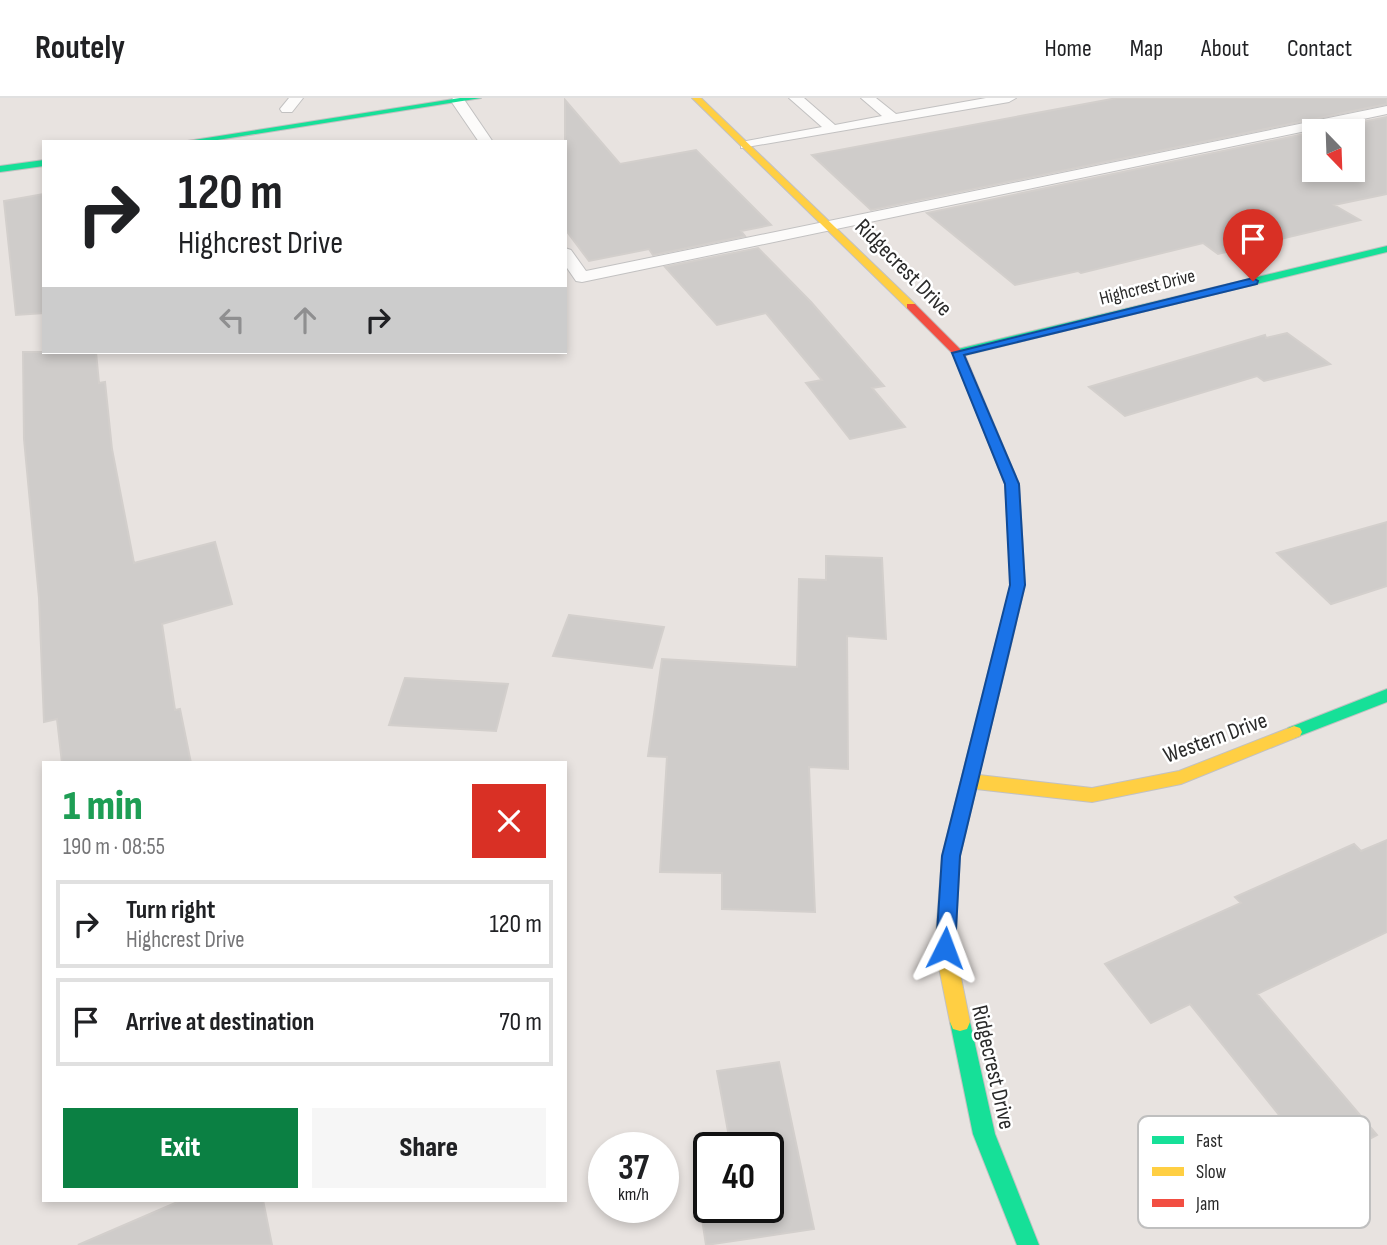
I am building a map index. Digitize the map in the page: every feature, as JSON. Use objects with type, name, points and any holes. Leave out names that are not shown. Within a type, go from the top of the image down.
[{"type":"street","points":[[198,140],[477,98]]},
{"type":"street","name":"Ridgecrest Drive","points":[[696,98],[831,226],[958,353],[1012,484],[1018,585],[951,856],[945,948],[984,1135],[1028,1245]]},
{"type":"street","points":[[0,169],[42,163]]},
{"type":"street","name":"Highcrest Drive","points":[[958,353],[1387,249]]},
{"type":"street","name":"Western Drive","points":[[968,781],[1092,794],[1181,777],[1387,695]]},
{"type":"lane","points":[[796,98],[833,130]]},
{"type":"lane","points":[[868,98],[894,119]]},
{"type":"lane","points":[[944,98],[957,107]]},
{"type":"lane","points":[[746,145],[1009,98]]},
{"type":"lane","points":[[458,101],[485,140]]},
{"type":"lane","points":[[567,256],[582,277],[1387,110]]},
{"type":"building","points":[[1117,98],[1387,98],[1387,104],[1302,119],[1302,121],[871,210],[812,155]]},
{"type":"building","points":[[565,100],[620,164],[696,150],[771,225],[741,231],[745,236],[653,255],[649,249],[589,261],[567,232]]},
{"type":"building","points":[[1387,117],[1387,194],[1334,205],[1360,220],[1218,254],[1203,243],[1081,273],[1078,271],[1015,285],[927,213],[1302,135],[1302,182],[1365,182],[1365,121]]},
{"type":"building","points":[[42,194],[42,313],[16,315],[4,201]]},
{"type":"building","points":[[758,248],[811,302],[884,386],[872,388],[905,427],[850,439],[806,383],[822,380],[766,313],[717,325],[665,267]]},
{"type":"building","points":[[1287,333],[1330,364],[1264,381],[1257,376],[1125,416],[1089,387],[1265,335],[1266,338]]},
{"type":"building","points":[[23,352],[96,354],[99,383],[105,382],[112,449],[134,563],[215,542],[232,604],[162,624],[175,710],[180,709],[191,761],[62,761],[57,719],[44,722],[39,598],[24,439]]},
{"type":"building","points":[[1387,522],[1387,586],[1331,604],[1277,553]]},
{"type":"building","points":[[826,556],[882,558],[886,639],[847,636],[848,769],[809,767],[815,912],[722,909],[722,873],[660,872],[667,757],[648,756],[662,659],[797,667],[799,579],[826,580]]},
{"type":"building","points":[[569,615],[664,627],[652,668],[553,656]]},
{"type":"building","points":[[405,678],[508,684],[496,731],[389,725]]},
{"type":"building","points":[[1387,840],[1387,932],[1257,994],[1361,1116],[1280,1116],[1190,1004],[1151,1023],[1105,964],[1241,903],[1235,897],[1354,844],[1361,851]]},
{"type":"building","points":[[779,1062],[814,1229],[706,1245],[703,1223],[784,1223],[784,1132],[728,1132],[717,1071]]},
{"type":"building","points":[[1370,1127],[1377,1135],[1370,1139]]},
{"type":"building","points":[[177,1202],[263,1202],[272,1245],[78,1245]]},
{"type":"traffic: fast","points":[[198,140],[477,98]]},
{"type":"traffic: fast","points":[[0,169],[42,163]]},
{"type":"traffic: fast","points":[[958,353],[1387,249]]},
{"type":"traffic: fast","points":[[1294,732],[1387,695]]},
{"type":"traffic: fast","points":[[960,1022],[984,1134],[1028,1245]]},
{"type":"traffic: slow","points":[[696,98],[911,306]]},
{"type":"traffic: slow","points":[[960,1022],[945,948],[951,856],[1001,653]]},
{"type":"traffic: slow","points":[[968,781],[1092,795],[1181,777],[1294,732]]},
{"type":"traffic: jam","points":[[911,306],[958,353],[1012,484],[1018,585],[1001,653]]},
{"type":"route","points":[[945,948],[951,856],[1018,585],[1012,484],[958,353],[1253,281]]}]
